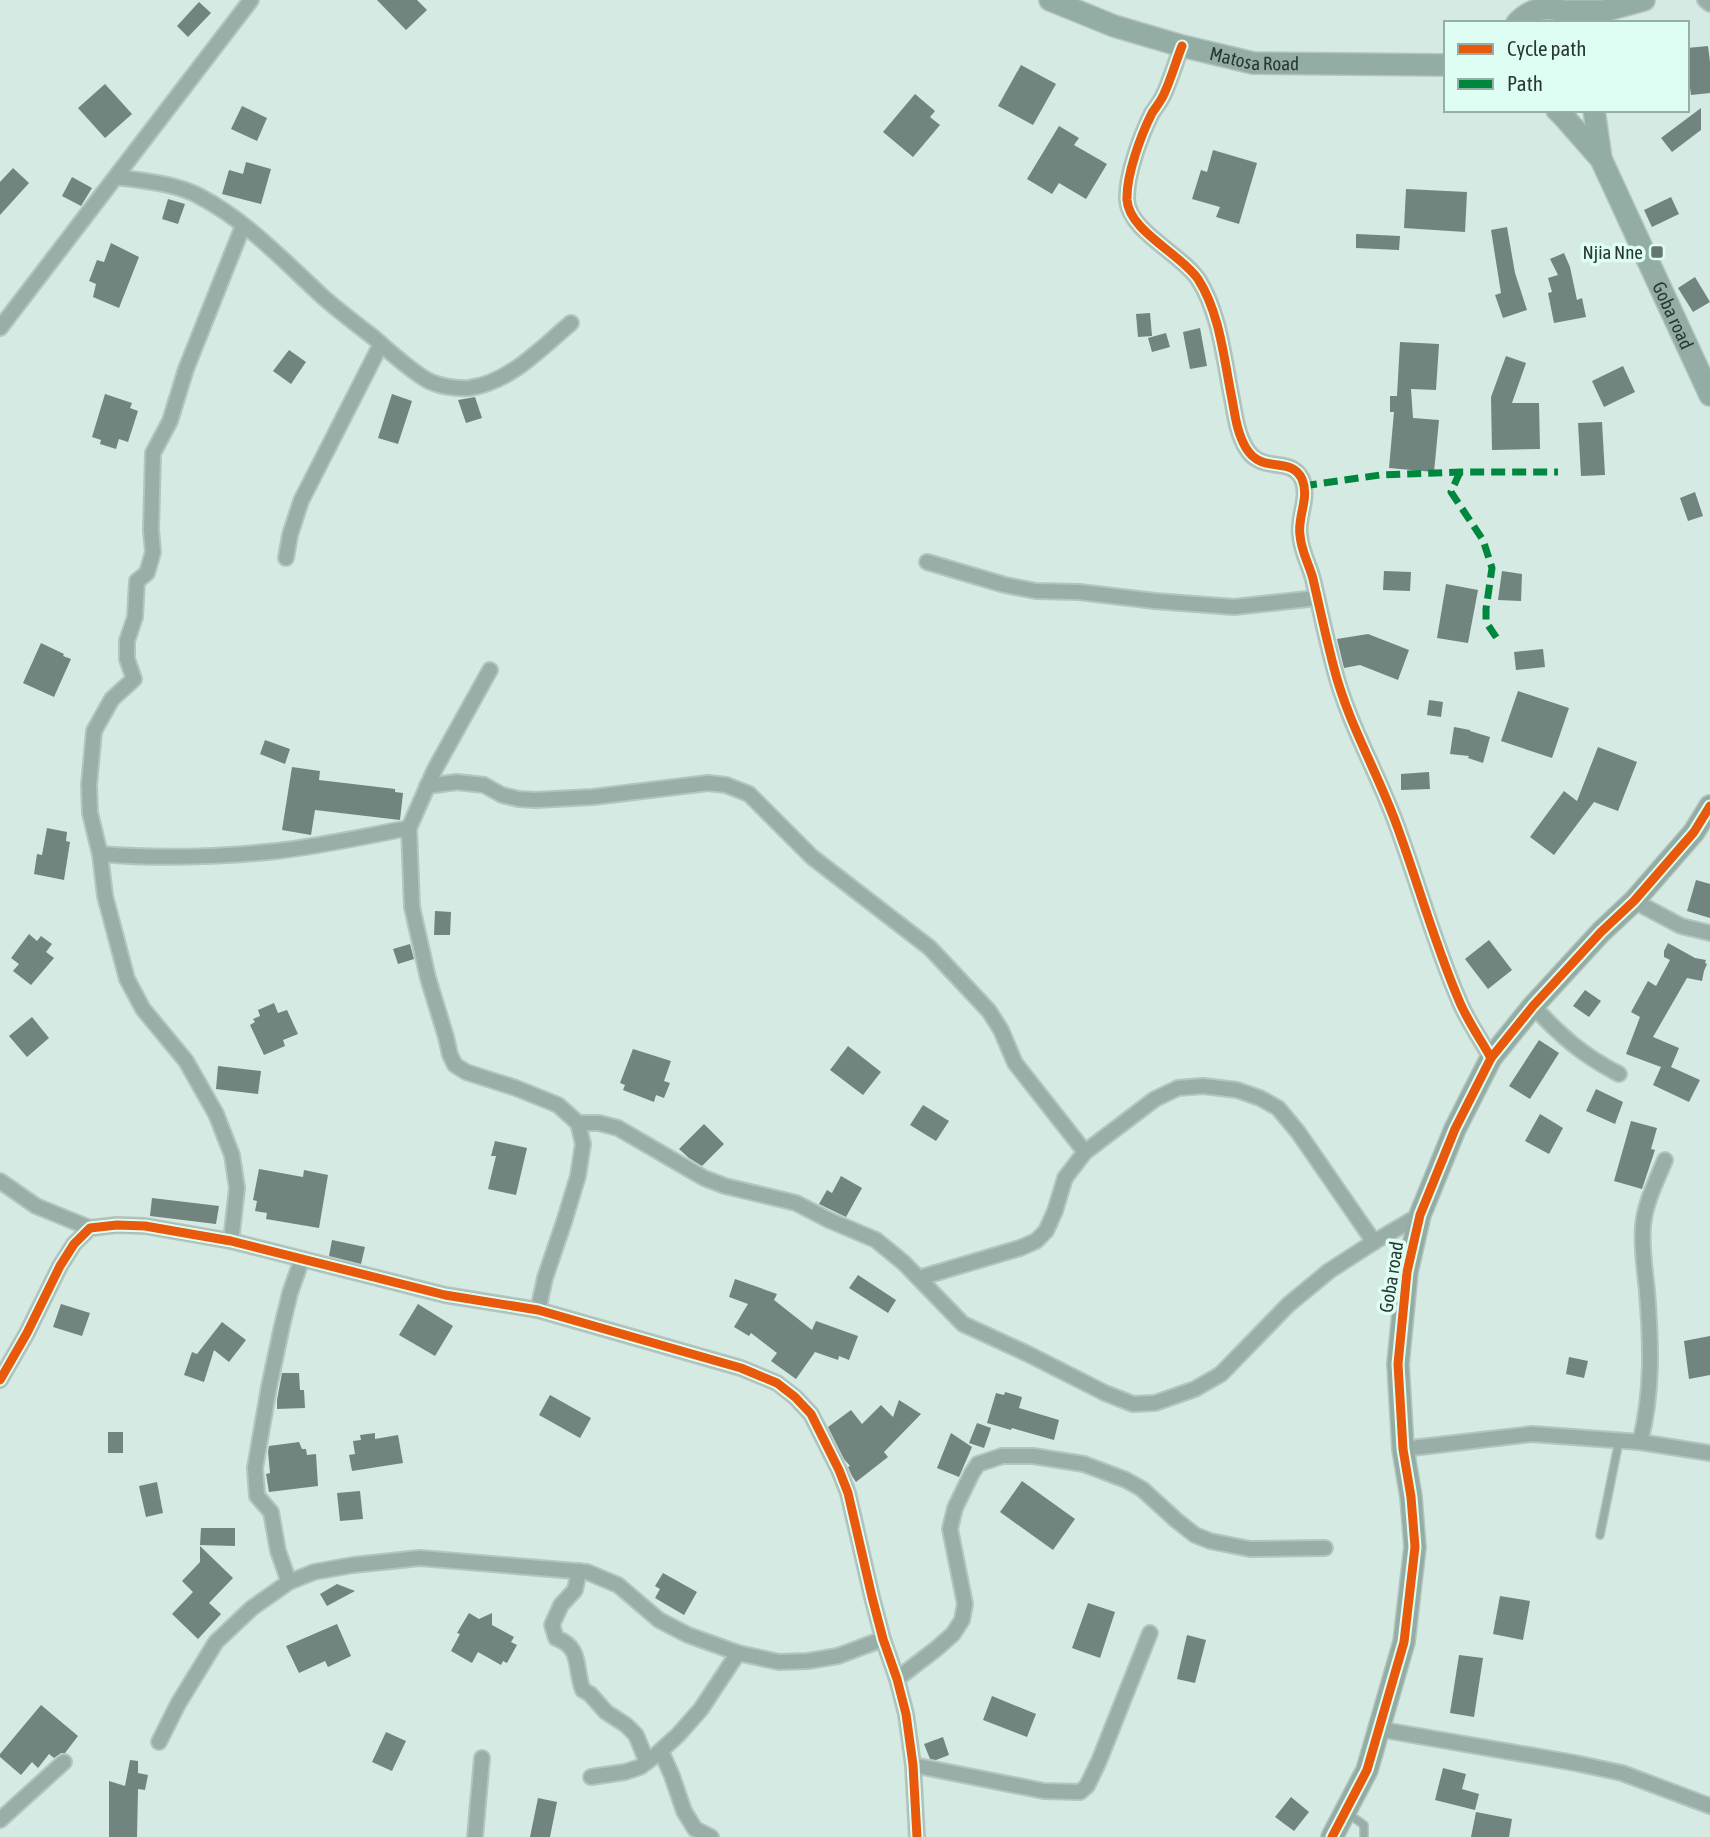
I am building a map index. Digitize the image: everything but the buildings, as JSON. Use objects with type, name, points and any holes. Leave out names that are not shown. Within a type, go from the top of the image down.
[{"type":"street","points":[[0,328],[251,0]]},
{"type":"street","name":"Matosa Road","points":[[1049,0],[1114,26],[1253,63],[1444,65]]},
{"type":"street","points":[[1525,11],[1549,8],[1573,17],[1645,0]]},
{"type":"street","points":[[1622,21],[1645,0]]},
{"type":"street","points":[[1706,0],[1710,4]]},
{"type":"street","points":[[1182,46],[1165,92],[1138,144],[1127,203],[1135,219],[1153,240],[1184,262],[1198,279],[1209,300],[1245,448],[1255,459],[1269,465],[1294,469],[1302,480],[1305,496],[1299,534],[1334,671],[1396,823],[1435,942],[1458,1000],[1491,1058]]},
{"type":"street","name":"Matosa Road","points":[[1424,65],[1444,59]]},
{"type":"street","points":[[1559,112],[1601,159]]},
{"type":"street","points":[[1594,112],[1601,159]]},
{"type":"street","name":"Goba road","points":[[1601,159],[1710,395]]},
{"type":"street","points":[[117,177],[167,185],[198,195],[243,226],[381,344],[429,381],[446,387],[468,388],[509,374],[571,323]]},
{"type":"street","points":[[231,1241],[237,1188],[232,1156],[216,1114],[186,1061],[143,1009],[127,979],[106,896],[90,813],[89,785],[94,731],[112,699],[134,679],[127,659],[127,641],[135,617],[137,582],[147,573],[153,552],[153,453],[170,421],[186,369],[243,226]]},
{"type":"street","points":[[286,558],[290,534],[301,501],[381,344]]},
{"type":"street","points":[[927,562],[1005,585],[1036,591],[1079,592],[1234,607],[1317,598]]},
{"type":"street","points":[[490,670],[427,786],[409,828],[412,907],[428,978],[455,1065],[466,1072],[558,1105],[578,1123],[583,1144],[578,1176],[545,1278],[538,1310]]},
{"type":"street","points":[[427,786],[457,782],[484,785],[502,795],[535,800],[593,797],[708,783],[726,785],[749,794],[812,857],[930,948],[989,1011],[1015,1063],[1084,1152]]},
{"type":"street","name":"Goba road","points":[[1332,1837],[1367,1770],[1404,1642],[1415,1547],[1398,1364],[1407,1272],[1420,1215],[1455,1129],[1491,1058],[1533,1006],[1601,932],[1634,901],[1695,832],[1710,806]]},
{"type":"street","points":[[100,854],[219,855],[279,851],[409,828]]},
{"type":"street","points":[[1634,901],[1681,926],[1710,933]]},
{"type":"street","points":[[1533,1006],[1555,1031],[1591,1059],[1619,1074]]},
{"type":"street","points":[[919,1278],[1036,1241],[1046,1231],[1065,1178],[1084,1152],[1155,1098],[1178,1088],[1203,1086],[1237,1090],[1278,1108],[1298,1132],[1374,1241]]},
{"type":"street","points":[[578,1123],[599,1123],[618,1128],[704,1178],[725,1186],[796,1203],[876,1240],[904,1263],[962,1324],[1028,1353],[1105,1394],[1133,1404],[1155,1403],[1195,1389],[1221,1374],[1288,1305],[1329,1271],[1420,1215]]},
{"type":"street","points":[[1640,1442],[1649,1395],[1650,1355],[1643,1227],[1648,1200],[1665,1160]]},
{"type":"street","points":[[0,1181],[36,1206],[90,1228],[145,1226],[231,1241],[445,1295],[538,1310],[741,1368],[777,1383],[811,1414],[848,1493],[883,1639],[906,1714],[913,1765],[917,1837]]},
{"type":"street","points":[[0,1380],[60,1266],[74,1244],[90,1228]]},
{"type":"street","points":[[289,1582],[278,1550],[271,1512],[257,1496],[255,1468],[279,1338],[302,1259]]},
{"type":"street","points":[[1404,1449],[1532,1434],[1640,1442],[1710,1453]]},
{"type":"street","points":[[897,1679],[953,1634],[962,1620],[965,1604],[950,1530],[955,1508],[978,1464],[1002,1456],[1033,1456],[1084,1464],[1126,1480],[1142,1489],[1185,1528],[1210,1541],[1250,1549],[1325,1548]]},
{"type":"street","points":[[159,1742],[178,1703],[216,1642],[252,1608],[289,1582],[314,1572],[420,1558],[587,1572],[618,1586],[659,1620],[688,1635],[738,1653],[779,1662],[838,1656],[883,1639]]},
{"type":"street","points":[[579,1571],[575,1590],[561,1605],[552,1625],[556,1637],[573,1648],[583,1690],[606,1712],[636,1734],[648,1762]]},
{"type":"street","points":[[913,1765],[1044,1791],[1080,1792],[1087,1786],[1099,1761],[1150,1633]]},
{"type":"street","points":[[592,1777],[625,1772],[648,1762],[678,1735],[701,1709],[738,1653]]},
{"type":"street","points":[[1378,1729],[1622,1773],[1710,1806]]},
{"type":"street","points":[[660,1751],[684,1811],[695,1829],[711,1837]]},
{"type":"street","points":[[475,1837],[482,1758]]},
{"type":"street","points":[[0,1820],[64,1762]]},
{"type":"lane","points":[[1600,1535],[1620,1440]]},
{"type":"lane","points":[[1346,1812],[1364,1825],[1364,1837]]},
{"type":"marked path","points":[[1460,472],[1451,492],[1483,540],[1492,568],[1486,622],[1500,643]]},
{"type":"marked path","points":[[1303,486],[1380,475],[1558,472]]},
{"type":"cycle path","points":[[1182,46],[1167,88],[1152,113],[1135,155],[1127,190],[1130,211],[1146,232],[1190,270],[1205,292],[1216,322],[1237,424],[1246,448],[1260,461],[1290,468],[1302,479],[1305,493],[1301,541],[1340,688],[1397,826],[1449,977],[1465,1013],[1491,1058]]},
{"type":"cycle path","points":[[1332,1837],[1367,1770],[1404,1642],[1415,1547],[1411,1497],[1403,1449],[1398,1364],[1407,1272],[1420,1215],[1455,1129],[1491,1058],[1533,1006],[1601,932],[1634,901],[1694,832],[1710,806]]},
{"type":"cycle path","points":[[0,1380],[74,1244],[90,1228],[117,1225],[145,1226],[231,1241],[445,1295],[538,1310],[741,1368],[777,1383],[811,1414],[848,1493],[883,1639],[906,1714],[913,1765],[917,1837]]},
{"type":"place","name":"Njia Nne","points":[[1657,252]]}]
